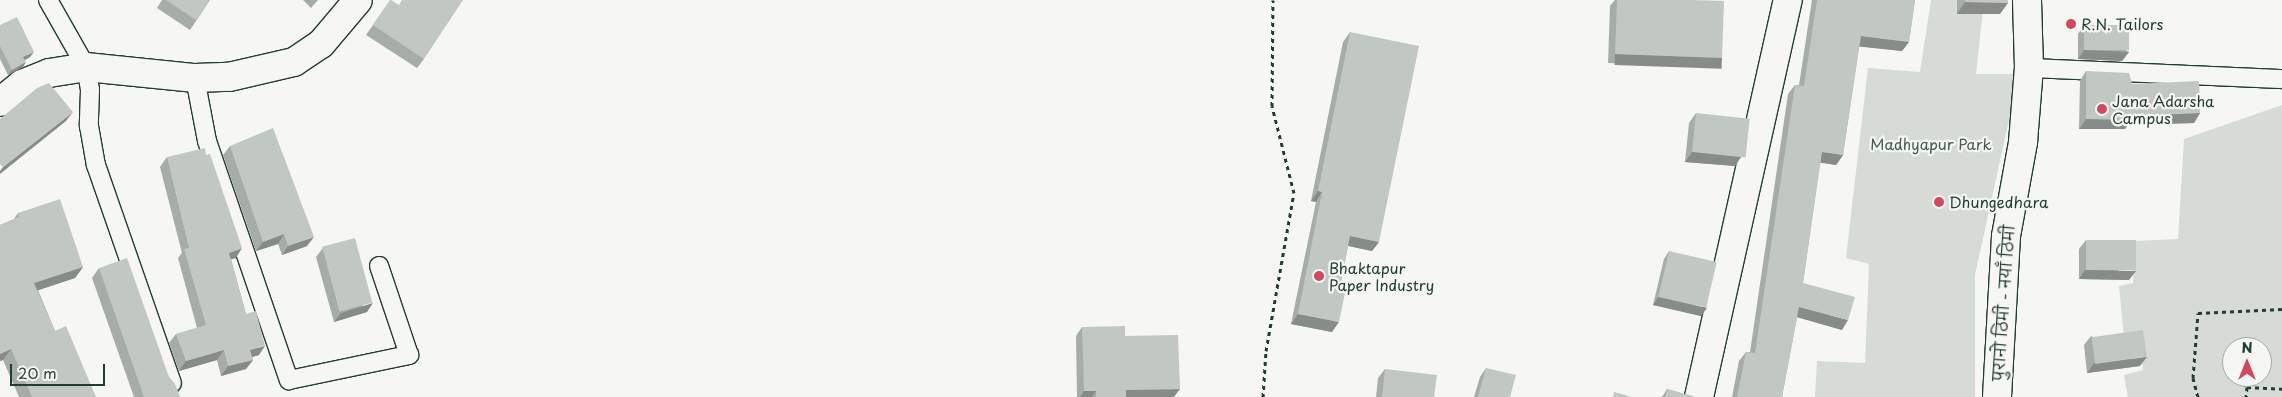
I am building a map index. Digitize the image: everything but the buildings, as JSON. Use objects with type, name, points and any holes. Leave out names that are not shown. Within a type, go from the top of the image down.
[{"type":"street","points":[[0,102],[22,84],[40,77],[86,67],[195,78],[229,77],[294,62],[321,44],[358,0]]},
{"type":"street","points":[[1699,397],[1788,0]]},
{"type":"street","name":"पुरानो ठिमी - नयाँ ठिमी","points":[[1997,397],[2006,236],[2023,142],[2029,68],[2027,0]]},
{"type":"lane","points":[[48,0],[86,67],[90,90],[89,126],[96,165],[172,383]]},
{"type":"lane","points":[[2029,68],[2282,78]]},
{"type":"lane","points":[[195,78],[209,149],[289,380],[409,355],[379,266]]},
{"type":"path","points":[[1263,397],[1266,351],[1294,193],[1272,106],[1273,0]]},
{"type":"path","points":[[2198,397],[2193,378],[2198,314],[2282,309]]},
{"type":"path","points":[[2246,397],[2246,387],[2282,390]]},
{"type":"green space","name":"Madhyapur Park","points":[[1931,0],[1984,0],[1976,74],[2019,74],[1975,275],[1975,397],[1815,397],[1817,361],[1865,363],[1869,264],[1846,258],[1868,68],[1920,72]]},
{"type":"green space","points":[[2282,105],[2282,397],[2128,397],[2124,375],[2143,370],[2139,336],[2124,337],[2119,286],[2133,283],[2134,241],[2178,239],[2184,139]]},
{"type":"place","name":"R.N. Tailors","points":[[2071,24]]},
{"type":"place","name":"Jana Adarsha Campus","points":[[2102,109]]},
{"type":"place","name":"Dhungedhara","points":[[1939,202]]},
{"type":"place","name":"Bhaktapur Paper Industry","points":[[1319,276]]}]
